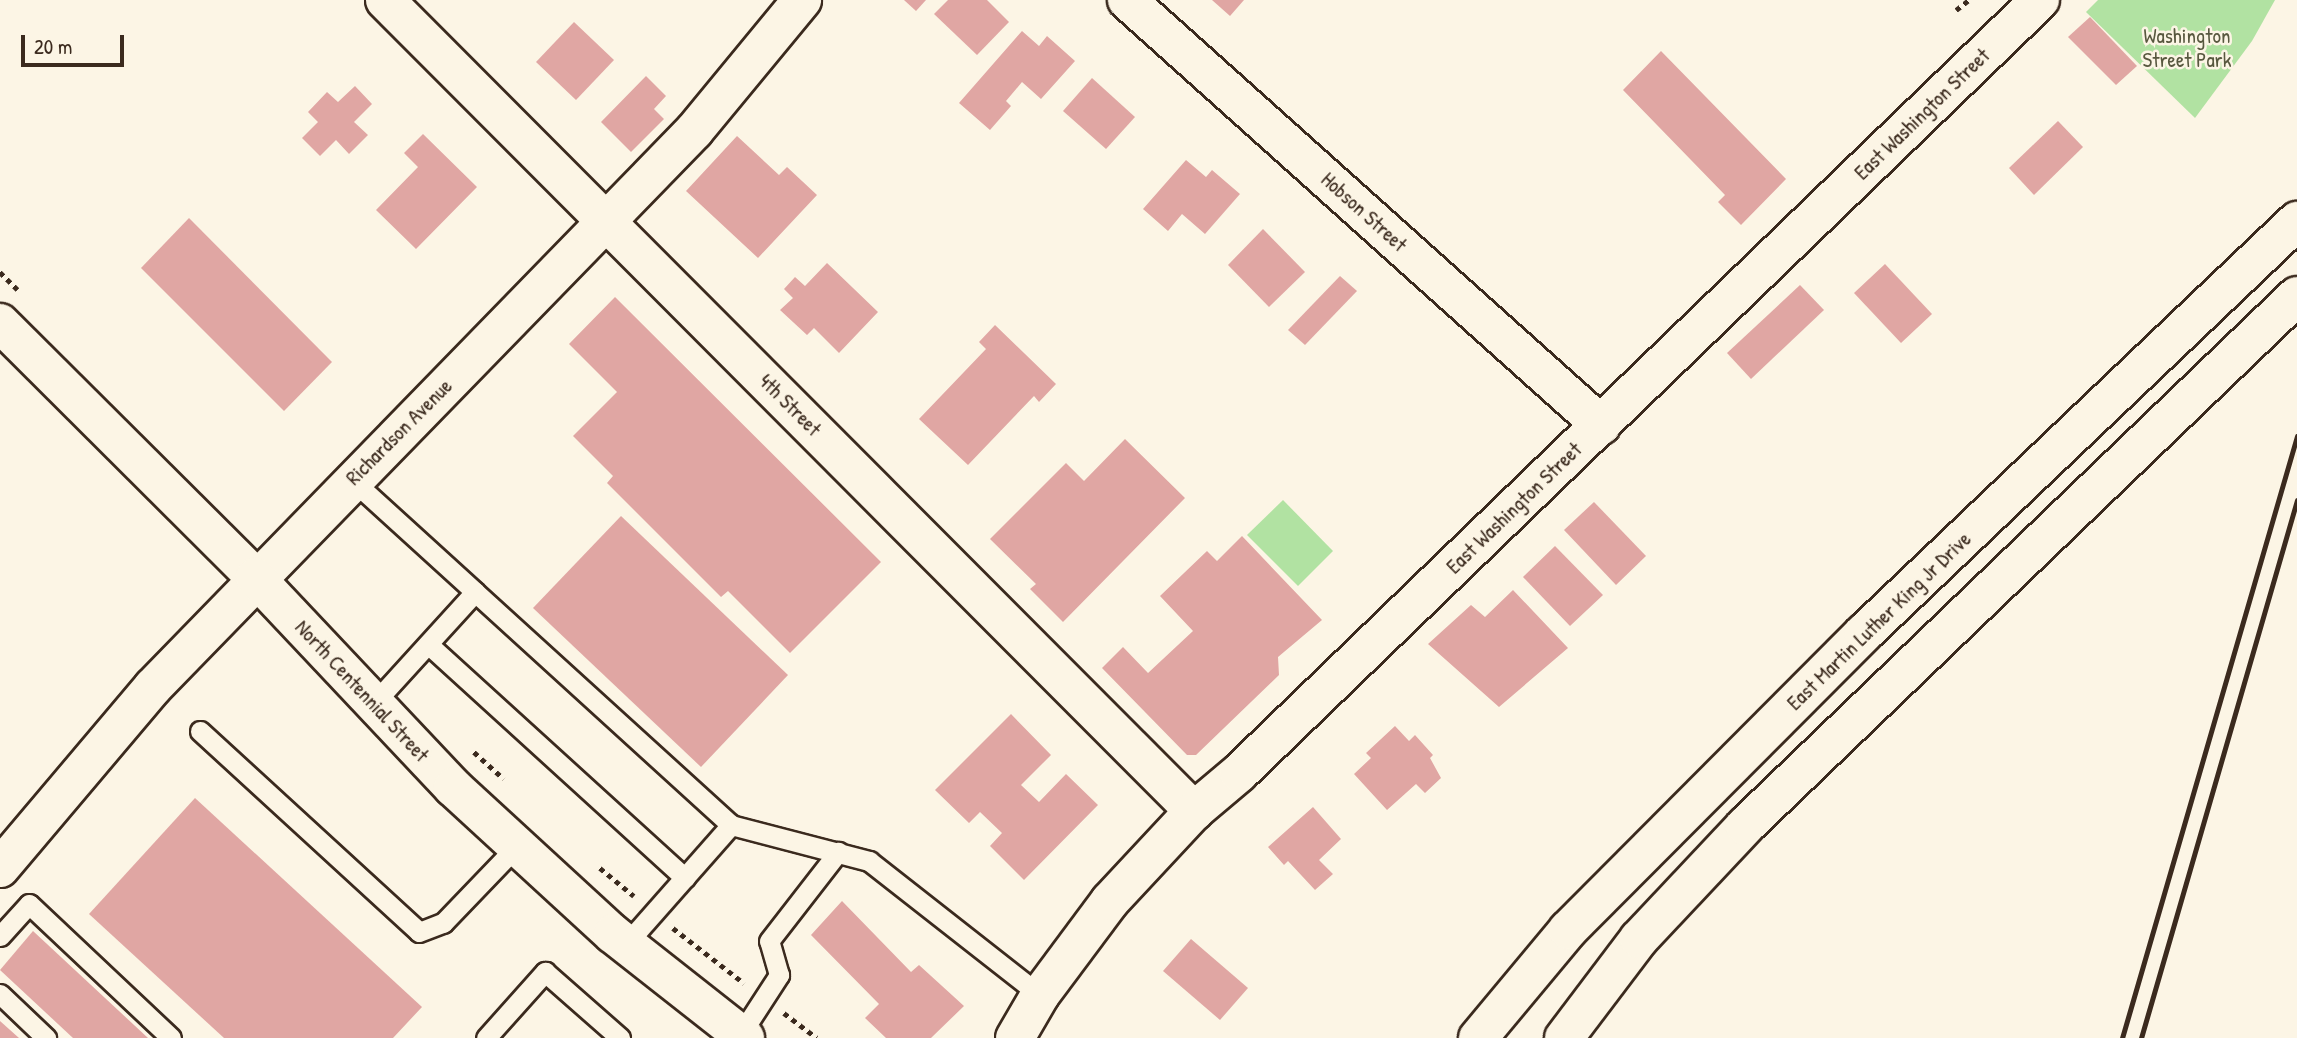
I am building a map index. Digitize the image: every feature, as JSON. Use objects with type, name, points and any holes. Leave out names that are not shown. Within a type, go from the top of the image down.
[{"type":"street","name":"4th Street","points":[[385,0],[1194,811]]},
{"type":"street","name":"Richardson Avenue","points":[[0,868],[153,687],[255,577],[694,131],[802,0]]},
{"type":"street","name":"Hobson Street","points":[[1126,0],[1601,425]]},
{"type":"street","name":"East Washington Street","points":[[1014,1038],[1040,995],[1110,901],[1194,811],[1601,425],[2040,0]]},
{"type":"street","name":"East Martin Luther King Jr Drive","points":[[1478,1038],[1568,930],[1864,633],[2297,221]]},
{"type":"street","points":[[1564,1038],[1639,939],[1745,826],[2297,296]]},
{"type":"street","name":"North Centennial Street","points":[[0,323],[255,577],[373,704],[516,847],[626,944],[743,1036]]},
{"type":"lane","points":[[351,479],[731,825],[869,861],[1040,995]]},
{"type":"lane","points":[[373,704],[475,592]]},
{"type":"lane","points":[[429,645],[685,878]]},
{"type":"lane","points":[[200,731],[419,932],[443,923],[516,847]]},
{"type":"lane","points":[[626,944],[731,825]]},
{"type":"lane","points":[[743,1036],[779,975],[769,940],[838,852]]},
{"type":"lane","points":[[0,936],[29,904],[171,1038]]},
{"type":"lane","points":[[486,1038],[545,972],[620,1038]]},
{"type":"lane","points":[[0,994],[46,1038]]},
{"type":"path","points":[[1956,10],[1969,0]]},
{"type":"green space","name":"Washington Street Park","points":[[2098,0],[2275,0],[2252,41],[2195,118],[2086,12]]},
{"type":"green space","points":[[1283,500],[1333,551],[1298,586],[1247,535]]},
{"type":"building","points":[[904,0],[926,0],[916,11]]},
{"type":"building","points":[[948,0],[987,0],[1009,22],[977,55],[934,14]]},
{"type":"building","points":[[1212,0],[1244,0],[1230,16]]},
{"type":"building","points":[[2090,17],[2137,66],[2116,85],[2068,37]]},
{"type":"building","points":[[574,22],[614,60],[576,100],[536,62]]},
{"type":"building","points":[[1022,31],[1039,46],[1047,36],[1075,61],[1041,99],[1022,82],[1006,101],[1011,106],[990,130],[959,103]]},
{"type":"building","points":[[1661,51],[1786,179],[1741,225],[1718,202],[1725,195],[1623,90]]},
{"type":"building","points":[[646,76],[666,96],[654,109],[664,119],[631,152],[601,122]]},
{"type":"building","points":[[1092,78],[1135,117],[1106,149],[1063,111]]},
{"type":"building","points":[[355,86],[372,104],[354,122],[368,135],[349,154],[336,140],[320,156],[302,138],[318,122],[308,112],[327,92],[338,102]]},
{"type":"building","points":[[2058,121],[2083,147],[2034,195],[2009,168]]},
{"type":"building","points":[[423,134],[477,187],[416,249],[376,210],[418,167],[404,153]]},
{"type":"building","points":[[737,136],[779,175],[787,167],[817,195],[758,258],[686,191]]},
{"type":"building","points":[[1186,160],[1206,177],[1212,170],[1240,194],[1205,234],[1182,214],[1168,231],[1143,209]]},
{"type":"building","points":[[189,218],[332,362],[284,411],[141,268]]},
{"type":"building","points":[[1263,229],[1305,272],[1269,307],[1228,265]]},
{"type":"building","points":[[827,263],[878,312],[839,353],[814,328],[807,335],[780,310],[793,298],[784,289],[795,277],[805,286]]},
{"type":"building","points":[[1885,264],[1932,314],[1901,343],[1854,293]]},
{"type":"building","points":[[1340,276],[1357,291],[1305,345],[1288,330]]},
{"type":"building","points":[[1800,285],[1824,310],[1751,379],[1727,353]]},
{"type":"building","points":[[615,297],[881,562],[790,653],[728,591],[721,597],[607,483],[613,476],[573,436],[617,392],[569,344]]},
{"type":"building","points":[[995,325],[1056,384],[1039,402],[1034,396],[968,465],[919,419],[986,349],[979,342]]},
{"type":"building","points":[[1125,439],[1185,498],[1063,622],[1030,589],[1036,584],[990,539],[1066,463],[1084,481]]},
{"type":"building","points":[[1594,502],[1646,556],[1616,585],[1564,530]]},
{"type":"building","points":[[621,516],[788,675],[701,767],[533,608]]},
{"type":"building","points":[[1242,536],[1322,620],[1278,657],[1279,675],[1196,755],[1187,755],[1102,668],[1123,647],[1148,673],[1193,631],[1160,596],[1207,551],[1217,561]]},
{"type":"building","points":[[1555,546],[1603,595],[1570,626],[1523,577]]},
{"type":"building","points":[[1513,590],[1568,648],[1499,707],[1428,644],[1471,605],[1485,617]]},
{"type":"building","points":[[1011,714],[1051,755],[1021,785],[1039,802],[1066,774],[1098,805],[1024,880],[990,846],[1002,833],[980,812],[969,823],[935,790]]},
{"type":"building","points":[[1395,726],[1409,741],[1415,735],[1433,755],[1430,758],[1441,778],[1425,793],[1416,784],[1387,810],[1354,774],[1371,758],[1366,753]]},
{"type":"building","points":[[195,798],[422,1007],[393,1038],[224,1038],[89,914]]},
{"type":"building","points":[[1313,807],[1341,839],[1319,860],[1333,874],[1315,890],[1288,861],[1284,865],[1268,847]]},
{"type":"building","points":[[842,901],[911,972],[919,965],[964,1006],[931,1038],[886,1038],[865,1018],[879,1004],[811,935]]},
{"type":"building","points":[[33,931],[148,1038],[73,1038],[0,970]]},
{"type":"building","points":[[1191,939],[1248,988],[1220,1020],[1163,971]]},
{"type":"building","points":[[0,1021],[19,1038],[0,1038]]},
{"type":"railway","points":[[2122,1038],[2297,436]]},
{"type":"railway","points":[[2141,1038],[2297,500]]}]
